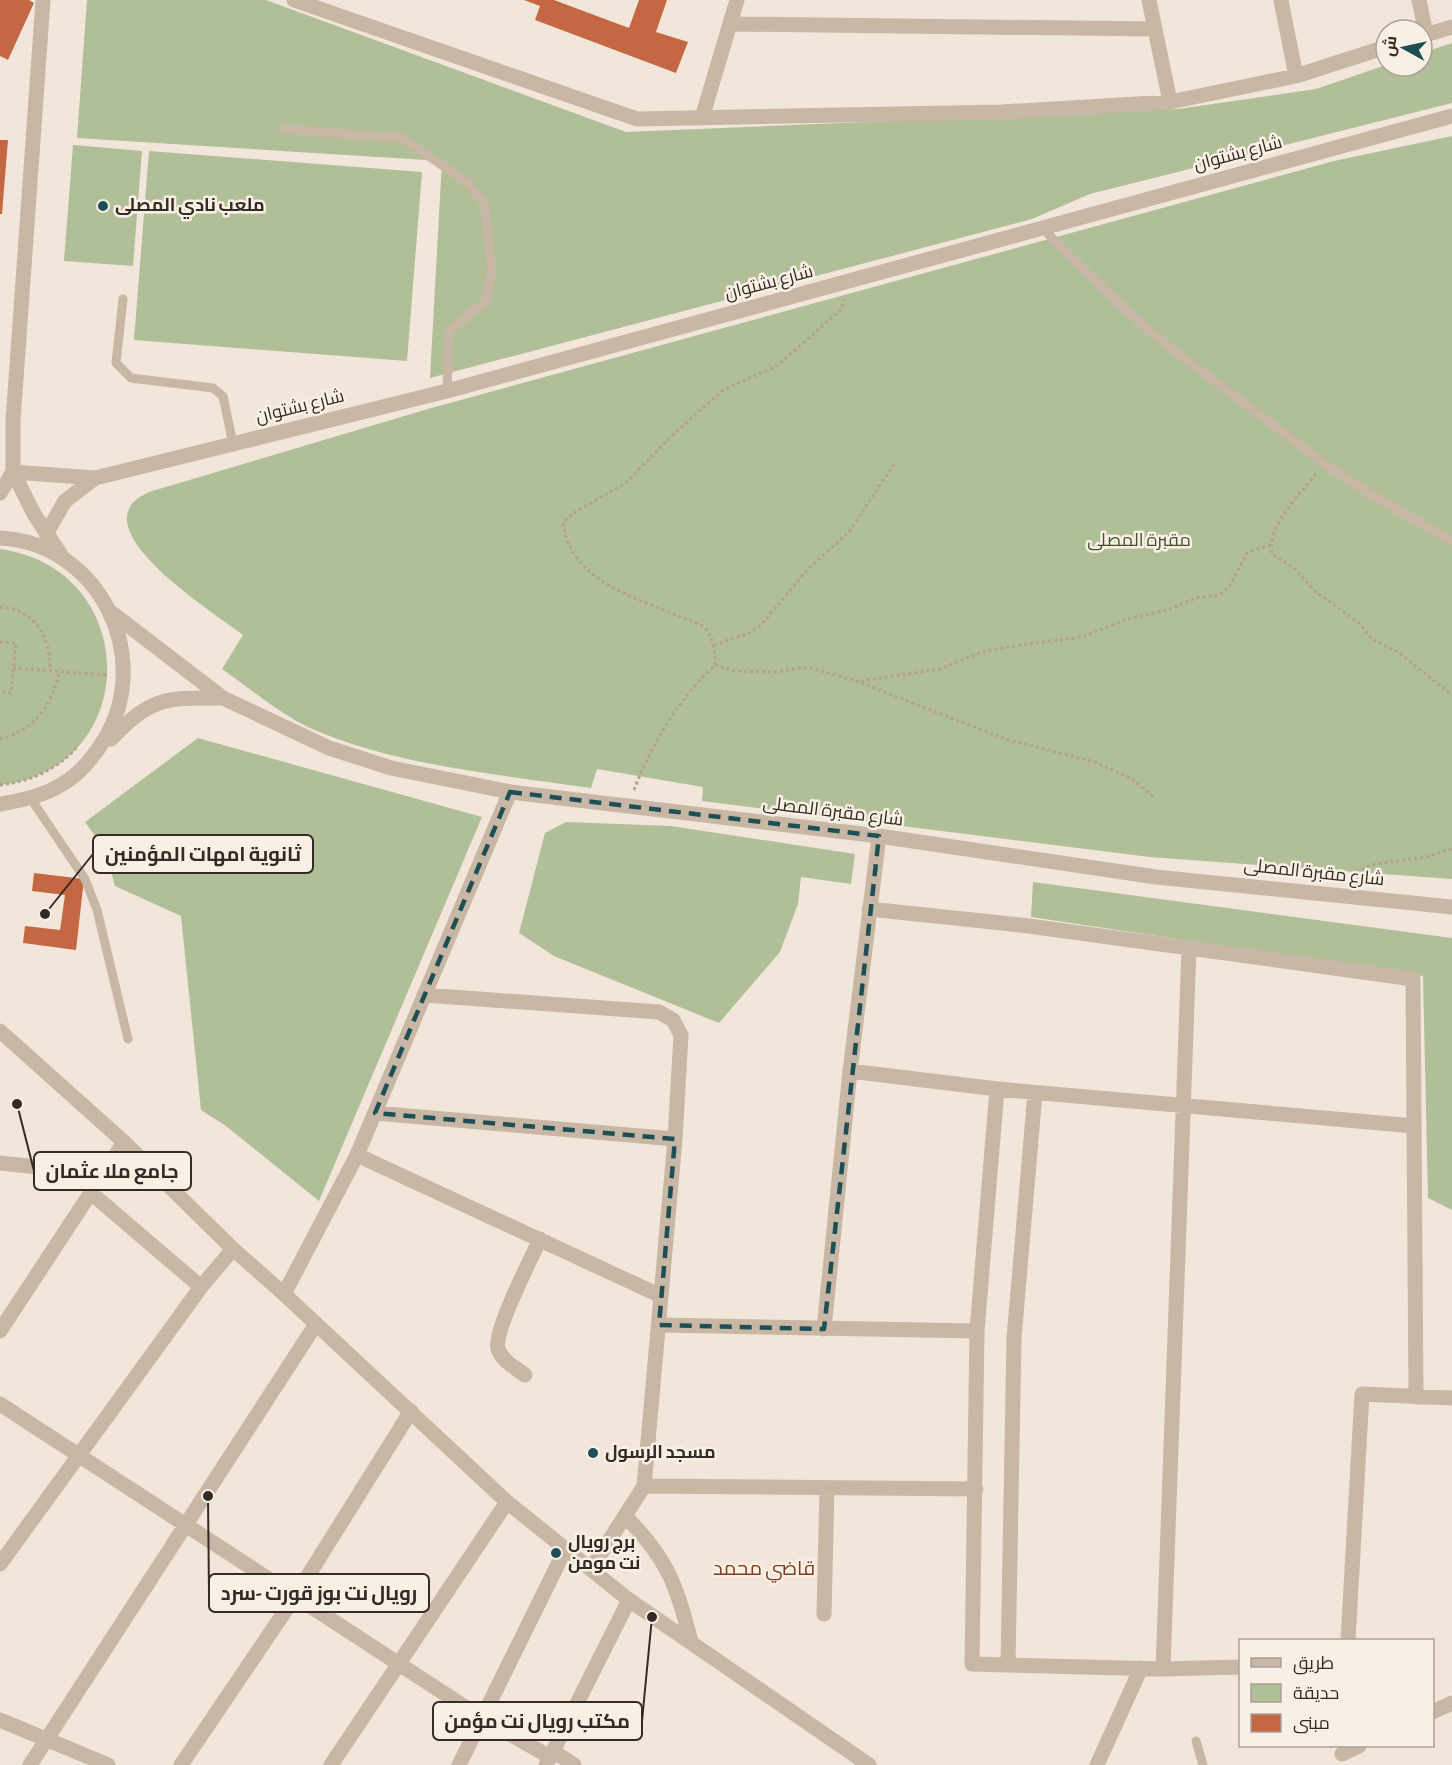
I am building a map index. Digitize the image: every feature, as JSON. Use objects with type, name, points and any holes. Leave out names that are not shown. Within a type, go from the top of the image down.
[{"type":"street","points":[[0,804],[31,799],[65,783],[94,757],[114,724],[123,687],[123,649],[112,613],[99,592],[63,558],[46,534],[13,472],[7,419],[43,0]]},
{"type":"street","points":[[294,0],[637,118],[1002,112],[1170,102],[1296,76],[1374,51]]},
{"type":"street","points":[[702,117],[731,24],[736,0]]},
{"type":"street","points":[[1149,0],[1170,102]]},
{"type":"street","points":[[1281,0],[1296,76]]},
{"type":"street","points":[[1419,0],[1422,18]]},
{"type":"street","points":[[731,24],[1155,29]]},
{"type":"street","points":[[1434,32],[1452,27]]},
{"type":"street","name":"شارع بشتوان","points":[[13,472],[95,478],[233,444],[447,391],[1452,116]]},
{"type":"street","points":[[0,493],[13,472]]},
{"type":"street","name":"شارع بشتوان","points":[[46,534],[65,501],[95,478]]},
{"type":"street","points":[[0,538],[38,546],[63,558]]},
{"type":"street","name":"شارع مقبرة المصلى","points":[[112,613],[223,698],[328,748],[391,768],[510,792],[879,836],[1156,877],[1452,907]]},
{"type":"street","name":"شارع مقبرة المصلى","points":[[94,757],[134,715],[156,702],[178,698],[223,698]]},
{"type":"street","points":[[284,1294],[357,1155],[510,792]]},
{"type":"street","points":[[824,1329],[850,1071],[879,836]]},
{"type":"street","points":[[869,909],[1029,926],[1413,979],[1416,1397]]},
{"type":"street","points":[[1163,1668],[1189,948]]},
{"type":"street","points":[[424,995],[659,1012],[673,1020],[681,1035],[675,1138],[644,1486],[591,1569]]},
{"type":"street","points":[[0,1031],[124,1142],[233,1249],[507,1502],[629,1600],[869,1765]]},
{"type":"street","points":[[850,1071],[1035,1093],[1414,1126]]},
{"type":"street","points":[[997,1089],[977,1331],[972,1664],[1141,1668],[1239,1667]]},
{"type":"street","points":[[1008,1664],[1014,1338],[1035,1093]]},
{"type":"street","points":[[375,1113],[675,1138]]},
{"type":"street","points":[[0,1331],[124,1142]]},
{"type":"street","points":[[357,1155],[662,1296]]},
{"type":"street","points":[[0,1162],[103,1174]]},
{"type":"street","points":[[91,1193],[201,1287]]},
{"type":"street","points":[[525,1375],[503,1358],[497,1342],[501,1327],[540,1239]]},
{"type":"street","points":[[0,1564],[201,1287],[233,1249]]},
{"type":"street","points":[[30,1765],[316,1324]]},
{"type":"street","points":[[658,1325],[977,1331]]},
{"type":"street","points":[[1348,1639],[1362,1394],[1452,1398]]},
{"type":"street","points":[[0,1404],[296,1594],[482,1718],[550,1758],[574,1765]]},
{"type":"street","points":[[181,1765],[296,1594],[411,1411]]},
{"type":"street","points":[[644,1486],[976,1489]]},
{"type":"street","points":[[824,1614],[827,1488]]},
{"type":"street","points":[[331,1765],[507,1502]]},
{"type":"street","points":[[625,1516],[647,1538],[669,1571],[676,1587],[691,1642]]},
{"type":"street","points":[[459,1765],[565,1550]]},
{"type":"street","points":[[550,1758],[629,1600]]},
{"type":"street","points":[[1097,1765],[1141,1668]]},
{"type":"street","points":[[1434,1711],[1452,1703]]},
{"type":"street","points":[[0,1720],[108,1765]]},
{"type":"street","points":[[1342,1755],[1357,1747]]},
{"type":"lane","points":[[284,129],[402,138],[468,183],[484,203],[492,271],[486,301],[449,331],[447,391]]},
{"type":"lane","points":[[1042,228],[1142,325],[1325,464],[1372,495],[1452,541]]},
{"type":"lane","points":[[123,299],[116,363],[131,378],[213,388],[223,396],[233,444]]},
{"type":"lane","points":[[31,799],[85,879],[97,910],[128,1039]]},
{"type":"lane","points":[[1196,1741],[1203,1765]]},
{"type":"path","points":[[716,665],[714,645],[705,628],[605,584],[573,556],[565,541],[563,523],[572,514],[627,482],[667,440],[722,391],[778,365],[842,309],[847,282]]},
{"type":"path","points":[[714,645],[749,633],[761,625],[808,568],[849,532],[896,461]]},
{"type":"path","points":[[1325,464],[1275,530],[1270,545],[1276,559],[1295,569],[1315,591],[1359,623],[1367,634],[1398,652],[1452,695]]},
{"type":"path","points":[[859,682],[940,669],[982,652],[1083,638],[1127,619],[1167,610],[1196,598],[1219,595],[1228,588],[1248,552],[1270,545]]},
{"type":"path","points":[[0,607],[23,613],[39,626],[49,646],[50,671]]},
{"type":"path","points":[[0,642],[16,643],[11,693],[0,692]]},
{"type":"path","points":[[716,665],[734,671],[776,672],[808,667],[859,682],[1005,739],[1095,762],[1132,779],[1155,798]]},
{"type":"path","points":[[628,806],[639,776],[674,713],[702,677],[716,665]]},
{"type":"path","points":[[13,668],[108,676]]},
{"type":"path","points":[[107,686],[108,668]]},
{"type":"path","points":[[0,739],[20,732],[40,716],[53,696],[59,672]]},
{"type":"path","points":[[0,785],[36,777],[55,766],[80,744]]},
{"type":"path","points":[[1356,897],[1358,878],[1370,865],[1425,857],[1452,849]]},
{"type":"highlighted area","points":[[510,792],[879,836],[824,1329],[659,1325],[675,1139],[375,1113]]},
{"type":"green space","points":[[87,0],[266,0],[626,132],[1178,109],[1316,89],[1374,69],[1374,78],[1434,78],[1434,49],[1452,43],[1452,103],[1090,194],[1032,219],[430,378],[442,161],[77,138]]},
{"type":"green space","name":"مقبرة المصلى","points":[[1452,136],[1452,879],[1150,857],[702,801],[703,787],[597,769],[591,788],[448,767],[377,751],[310,728],[222,669],[243,635],[181,589],[157,568],[138,546],[128,525],[130,507],[149,492],[428,409],[1334,161]]},
{"type":"green space","name":"ملعب نادي المصلى","points":[[73,145],[142,151],[133,266],[64,261]]},
{"type":"green space","points":[[149,151],[422,172],[407,361],[134,340]]},
{"type":"green space","points":[[0,549],[47,564],[80,592],[101,628],[107,668],[101,709],[80,744],[47,771],[0,785]]},
{"type":"green space","points":[[198,738],[482,817],[319,1201],[226,1126],[201,1110],[181,916],[115,886],[105,850],[85,822]]},
{"type":"green space","points":[[566,822],[671,826],[855,854],[851,884],[801,877],[798,904],[780,952],[719,1023],[554,956],[519,933],[545,833]]},
{"type":"green space","points":[[1033,882],[1452,938],[1452,1210],[1428,1198],[1423,976],[1031,917]]},
{"type":"building","points":[[0,0],[29,0],[34,3],[8,60],[0,56]]},
{"type":"building","points":[[524,0],[554,0],[629,28],[639,0],[667,0],[656,32],[688,42],[676,73],[535,20],[540,6]]},
{"type":"building","points":[[0,140],[8,140],[2,214],[0,214]]},
{"type":"building","points":[[34,873],[84,879],[76,950],[23,943],[25,926],[60,930],[65,895],[32,891]]},
{"type":"place","name":"ملعب نادي المصلى","points":[[103,206]]},
{"type":"place","name":"ثانوية امهات المؤمنين","points":[[45,914]]},
{"type":"place","name":"جامع ملا عثمان","points":[[17,1104]]},
{"type":"place","name":"مسجد الرسول","points":[[593,1453]]},
{"type":"place","name":"رويال نت بوز قورت -سرد","points":[[208,1496]]},
{"type":"place","name":"برج رويال نت مومن","points":[[556,1553]]},
{"type":"place","name":"مكتب رويال نت مؤمن","points":[[652,1617]]},
{"type":"district","name":"قاضي محمد","points":[[764,1569]]}]
